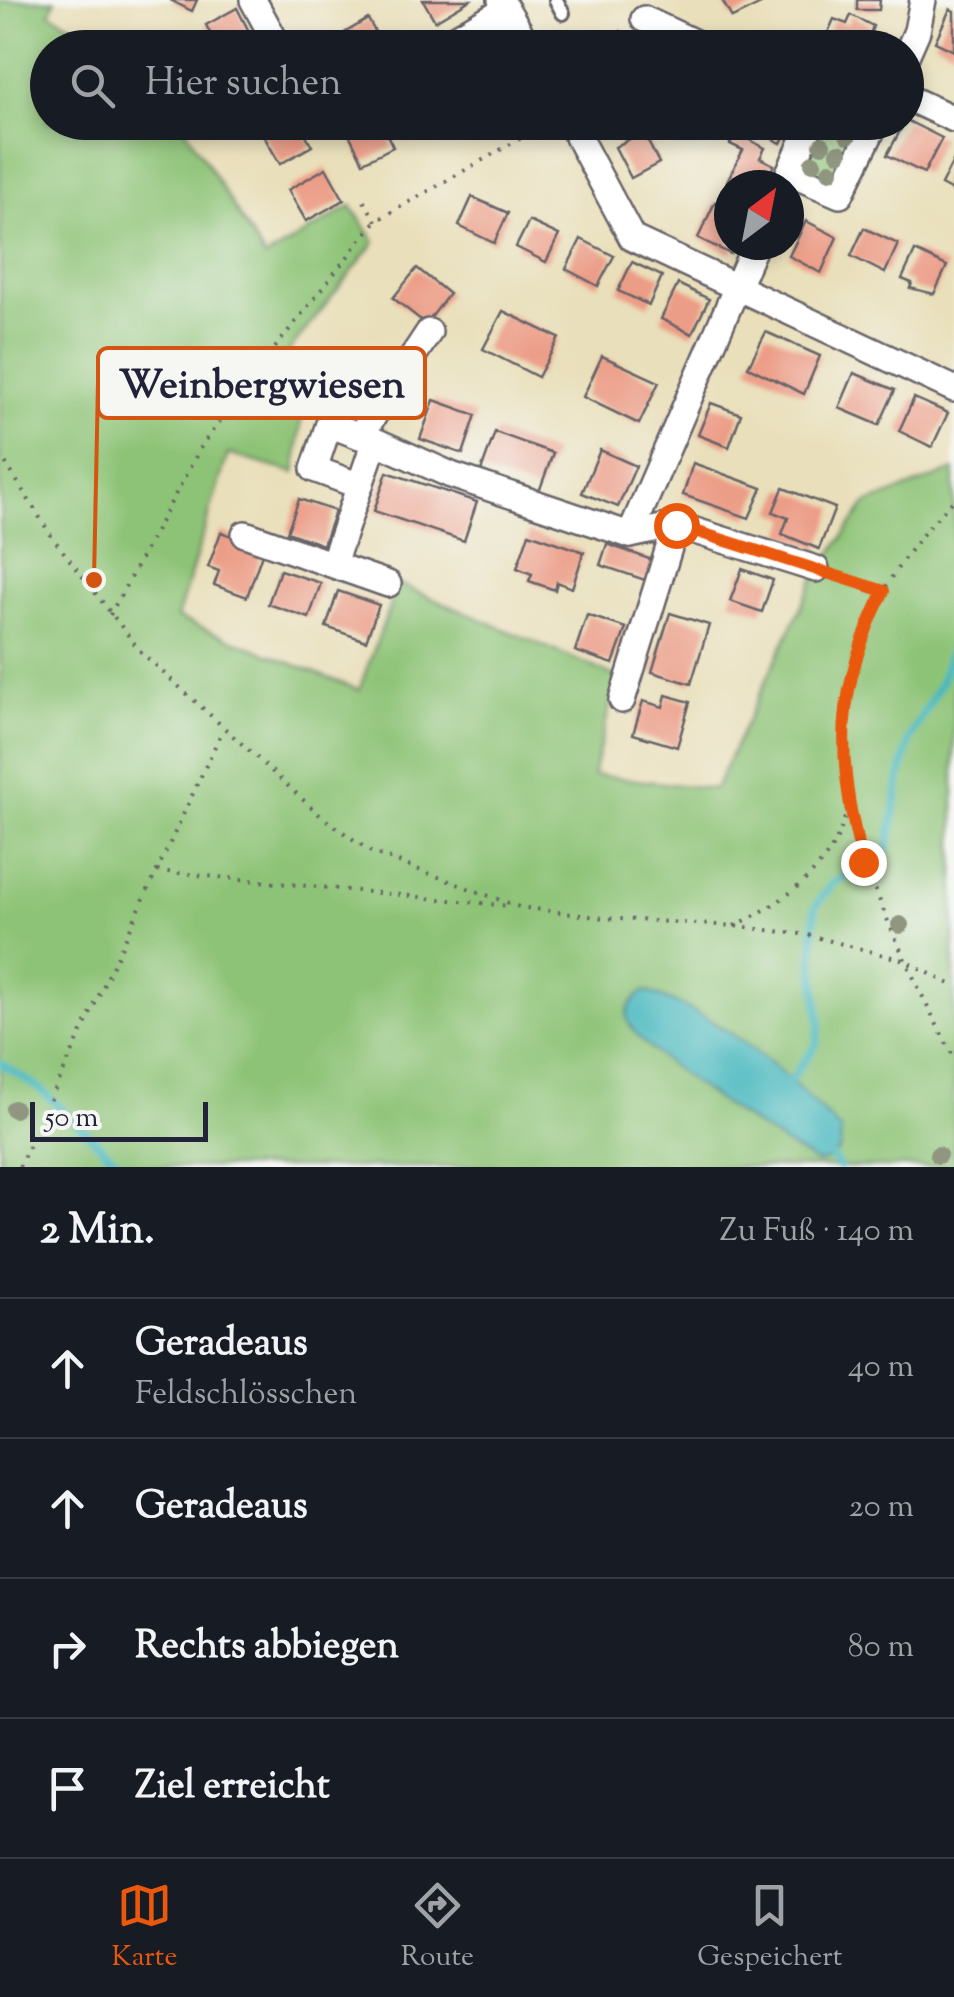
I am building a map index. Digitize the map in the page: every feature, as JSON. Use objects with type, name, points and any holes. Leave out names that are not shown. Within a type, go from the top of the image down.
[{"type":"street","points":[[253,0],[269,30]]},
{"type":"street","points":[[917,30],[923,0]]},
{"type":"street","points":[[465,30],[503,4],[518,30]]},
{"type":"street","points":[[644,19],[668,30]]},
{"type":"street","points":[[924,106],[954,120]]},
{"type":"street","points":[[580,140],[632,238],[954,389]]},
{"type":"street","points":[[790,170],[804,140]]},
{"type":"street","points":[[804,184],[840,195],[867,140]]},
{"type":"street","points":[[630,536],[748,260]]},
{"type":"street","points":[[332,564],[360,486],[368,438],[429,332]]},
{"type":"street","points":[[360,486],[314,469],[330,424],[450,475],[630,536],[676,525],[816,569]]},
{"type":"street","points":[[622,700],[676,525]]},
{"type":"street","points":[[245,534],[388,584]]},
{"type":"lane","points":[[556,0],[563,14]]},
{"type":"path","points":[[625,30],[644,19]]},
{"type":"path","points":[[110,616],[178,486],[238,394],[376,221],[517,140]]},
{"type":"path","points":[[364,202],[376,221]]},
{"type":"path","points":[[238,394],[330,424]]},
{"type":"path","points":[[0,454],[52,537],[141,652],[322,817],[371,852],[520,907]]},
{"type":"path","points":[[954,500],[918,540],[868,622],[849,682],[843,741],[848,807],[863,862],[903,960],[954,1058]]},
{"type":"path","points":[[816,569],[884,591]]},
{"type":"path","points":[[19,1167],[222,729]]},
{"type":"path","points":[[734,926],[763,912],[804,883],[821,864],[848,807]]},
{"type":"path","points":[[157,871],[604,918],[734,926],[822,938],[903,960],[954,986]]},
{"type":"green space","points":[[0,0],[55,0],[50,13],[82,30],[30,30],[30,140],[192,140],[265,258],[351,206],[375,242],[256,393],[302,413],[295,473],[228,454],[177,618],[359,690],[398,584],[617,677],[593,775],[715,789],[815,577],[866,504],[954,470],[954,1167],[0,1167]]},
{"type":"green space","points":[[812,140],[858,140],[840,178],[829,181],[799,167]]},
{"type":"water","points":[[645,991],[727,1031],[798,1087],[841,1131],[840,1148],[833,1158],[817,1163],[800,1153],[710,1095],[652,1049],[633,1030],[627,1015],[633,1001]]},
{"type":"building","points":[[170,0],[197,0],[192,11]]},
{"type":"building","points":[[423,0],[470,0],[435,21]]},
{"type":"building","points":[[722,0],[769,0],[732,18]]},
{"type":"building","points":[[857,0],[880,0],[879,10],[857,10]]},
{"type":"building","points":[[237,8],[248,30],[209,30],[206,25]]},
{"type":"building","points":[[950,9],[954,11],[954,51],[935,42]]},
{"type":"building","points":[[851,15],[873,26],[872,30],[829,30],[834,19],[847,24]]},
{"type":"building","points":[[368,19],[374,30],[349,30]]},
{"type":"building","points":[[924,129],[942,138],[924,173],[887,155],[895,140],[924,140]]},
{"type":"building","points":[[266,140],[309,140],[312,146],[280,164]]},
{"type":"building","points":[[352,140],[390,140],[393,147],[363,162]]},
{"type":"building","points":[[628,140],[647,140],[659,163],[631,178],[615,147]]},
{"type":"building","points":[[732,140],[750,140],[765,148],[760,158],[774,165],[772,170],[733,170],[743,150],[730,144]]},
{"type":"building","points":[[954,159],[954,192],[941,185]]},
{"type":"building","points":[[326,168],[344,200],[306,221],[288,190]]},
{"type":"building","points":[[472,197],[508,213],[494,243],[459,226]]},
{"type":"building","points":[[714,204],[714,246],[698,238]]},
{"type":"building","points":[[529,221],[559,235],[546,262],[516,247]]},
{"type":"building","points":[[806,221],[837,237],[821,273],[797,260],[804,260]]},
{"type":"building","points":[[864,228],[898,244],[885,273],[851,256]]},
{"type":"building","points":[[581,239],[614,256],[598,286],[566,269]]},
{"type":"building","points":[[915,251],[947,266],[934,294],[910,288],[912,283],[902,279]]},
{"type":"building","points":[[632,262],[662,276],[649,305],[618,291]]},
{"type":"building","points":[[417,268],[449,294],[426,324],[393,298]]},
{"type":"building","points":[[678,284],[709,299],[692,334],[661,319]]},
{"type":"building","points":[[503,311],[559,338],[538,377],[483,349]]},
{"type":"building","points":[[766,332],[820,356],[804,394],[748,367]]},
{"type":"building","points":[[602,356],[659,382],[639,424],[583,397]]},
{"type":"building","points":[[854,373],[895,390],[879,425],[839,408]]},
{"type":"building","points":[[914,398],[948,413],[932,447],[899,431]]},
{"type":"building","points":[[434,400],[476,415],[463,454],[420,439]]},
{"type":"building","points":[[711,403],[741,414],[729,447],[698,435]]},
{"type":"building","points":[[495,432],[553,453],[539,492],[481,471]]},
{"type":"building","points":[[600,450],[636,466],[618,507],[582,493]]},
{"type":"building","points":[[693,463],[762,488],[749,518],[683,495]]},
{"type":"building","points":[[387,472],[477,502],[464,541],[374,511]]},
{"type":"building","points":[[783,488],[835,508],[819,549],[782,534],[788,518],[773,512]]},
{"type":"building","points":[[299,499],[335,511],[323,545],[287,532]]},
{"type":"building","points":[[221,532],[264,548],[247,597],[214,585],[219,571],[208,567]]},
{"type":"building","points":[[529,533],[584,552],[572,588],[557,582],[555,590],[529,581],[532,574],[517,568]]},
{"type":"building","points":[[607,544],[655,561],[648,581],[600,565]]},
{"type":"building","points":[[742,569],[773,580],[762,612],[730,601]]},
{"type":"building","points":[[280,570],[321,583],[309,618],[268,604]]},
{"type":"building","points":[[338,591],[379,605],[366,641],[326,627]]},
{"type":"building","points":[[670,613],[709,625],[691,684],[652,672]]},
{"type":"building","points":[[587,615],[626,628],[613,664],[575,651]]},
{"type":"building","points":[[666,695],[690,702],[677,747],[633,734],[643,701],[663,707]]},
{"type":"waterway","points":[[791,1079],[816,1045],[820,1023],[813,957],[815,907],[833,883],[883,859],[910,738],[941,682],[954,639]]},
{"type":"waterway","points":[[0,1063],[39,1088],[116,1160],[129,1167]]},
{"type":"waterway","points":[[833,1158],[839,1167]]},
{"type":"place","name":"Weinbergwiesen","points":[[94,580]]},
{"type":"route","points":[[676,525],[884,591],[856,654],[845,706],[843,741],[848,807],[863,862]]}]
